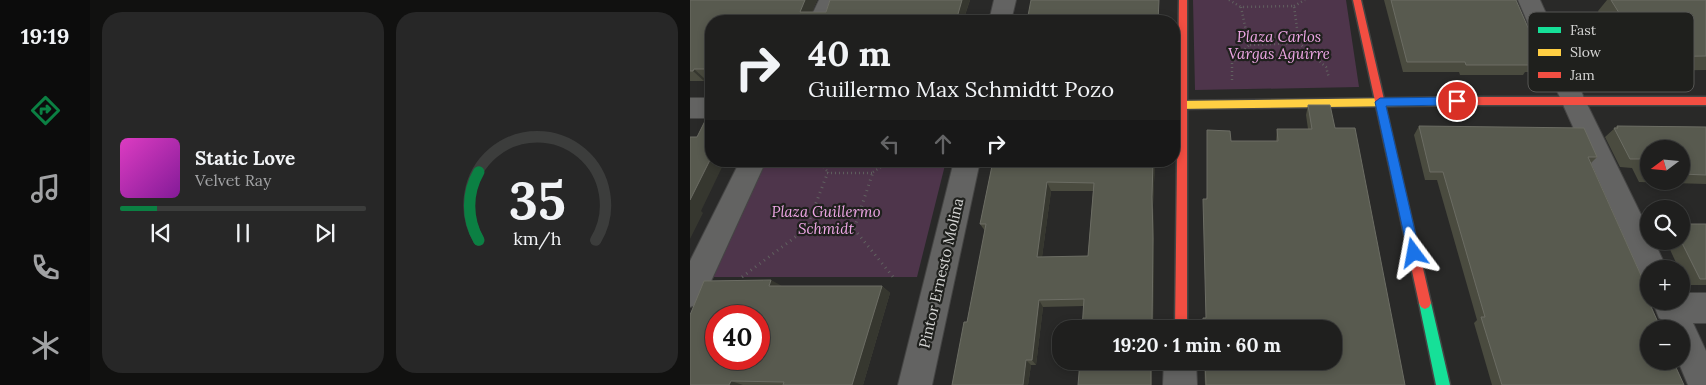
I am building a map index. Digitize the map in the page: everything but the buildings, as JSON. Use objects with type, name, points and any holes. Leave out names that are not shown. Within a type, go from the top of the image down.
[{"type":"street","points":[[823,15],[830,0]]},
{"type":"street","points":[[1001,15],[1005,0]]},
{"type":"street","points":[[1180,63],[1183,0]]},
{"type":"street","points":[[1357,0],[1443,385]]},
{"type":"street","points":[[1530,0],[1535,12]]},
{"type":"street","points":[[1570,92],[1648,260]]},
{"type":"street","points":[[1180,105],[1573,100],[1706,101]]},
{"type":"street","points":[[690,108],[705,108]]},
{"type":"street","points":[[690,293],[751,167]]},
{"type":"street","name":"Pintor Ernesto Molina","points":[[916,385],[966,167]]},
{"type":"street","points":[[1179,167],[1181,320]]},
{"type":"street","points":[[1705,385],[1675,317],[1706,308]]},
{"type":"street","points":[[1180,370],[1180,385]]},
{"type":"path","points":[[1229,0],[1241,7],[1294,6],[1305,0]]},
{"type":"path","points":[[1294,6],[1300,43],[1326,67],[1330,81]]},
{"type":"path","points":[[1241,7],[1249,45]]},
{"type":"path","points":[[1233,89],[1232,63],[1249,45],[1300,43]]},
{"type":"path","points":[[823,167],[828,172],[873,172],[881,167]]},
{"type":"path","points":[[742,277],[806,229],[828,172]]},
{"type":"path","points":[[854,229],[873,172]]},
{"type":"path","points":[[806,229],[854,229]]},
{"type":"path","points":[[854,229],[894,278]]},
{"type":"green space","name":"Plaza Carlos Vargas Aguirre","points":[[1193,0],[1346,0],[1359,87],[1195,90]]},
{"type":"green space","name":"Plaza Guillermo Schmidt","points":[[761,167],[944,167],[917,277],[707,277]]},
{"type":"traffic: fast","points":[[1425,303],[1443,385]]},
{"type":"traffic: slow","points":[[1180,105],[1475,101]]},
{"type":"traffic: jam","points":[[1181,320],[1183,0]]},
{"type":"traffic: jam","points":[[1357,0],[1425,303]]},
{"type":"traffic: jam","points":[[1475,101],[1706,101]]},
{"type":"route","points":[[1414,253],[1380,102],[1457,101]]}]
